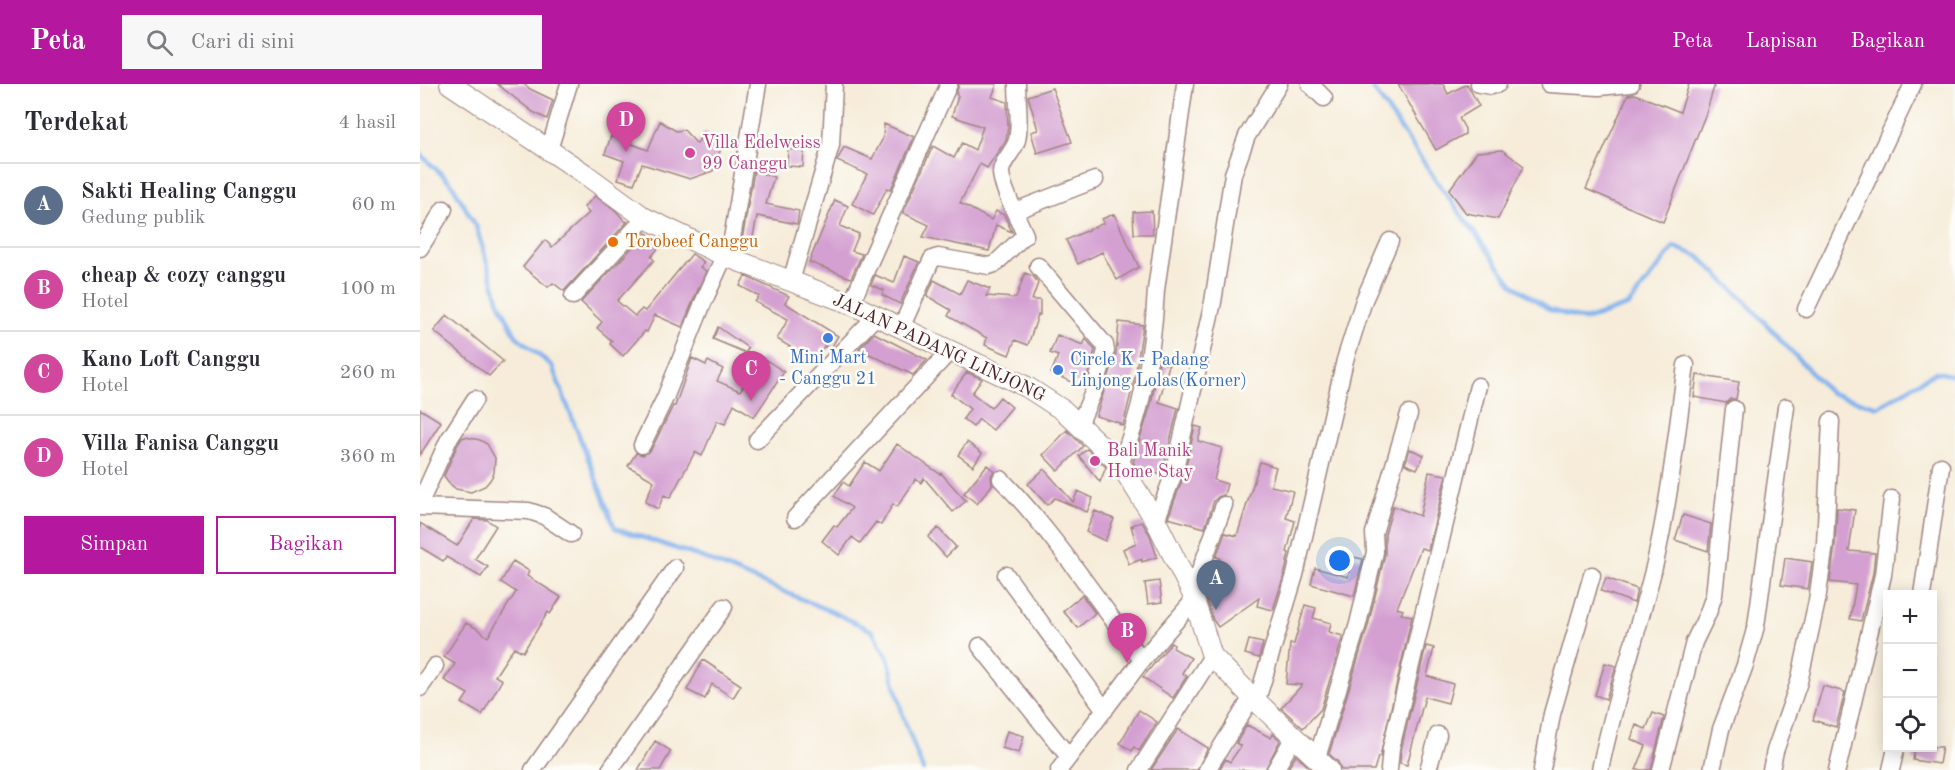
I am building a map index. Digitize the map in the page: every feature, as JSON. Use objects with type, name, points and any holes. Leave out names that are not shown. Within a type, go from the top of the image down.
[{"type":"street","name":"JALAN PADANG LINJONG","points":[[450,84],[585,174],[645,218],[725,256],[851,304],[1027,387],[1064,411],[1120,465],[1155,521],[1193,597],[1212,656],[1323,764]]},
{"type":"street","points":[[549,150],[569,84]]},
{"type":"street","points":[[642,444],[665,398],[703,303],[732,239],[758,84]]},
{"type":"street","points":[[791,281],[831,145],[834,84]]},
{"type":"street","points":[[851,304],[949,84]]},
{"type":"street","points":[[901,328],[932,260],[938,257],[983,266],[994,264],[1025,235],[1001,172],[1018,138],[1017,84]]},
{"type":"street","points":[[1120,465],[1140,406],[1155,320],[1156,290],[1185,84]]},
{"type":"street","points":[[1155,521],[1174,473],[1213,303],[1233,174],[1247,136],[1280,84]]},
{"type":"street","points":[[1310,84],[1324,98]]},
{"type":"street","points":[[1479,84],[1491,86],[1497,84]]},
{"type":"street","points":[[1549,84],[1599,86],[1631,84]]},
{"type":"street","points":[[1806,309],[1912,84]]},
{"type":"street","points":[[1015,211],[1095,180]]},
{"type":"street","points":[[420,248],[444,208]]},
{"type":"street","points":[[573,296],[645,218]]},
{"type":"street","points":[[1207,770],[1254,698],[1295,575],[1345,360],[1364,300],[1390,241]]},
{"type":"street","points":[[1038,266],[1105,345],[1106,351],[1095,388],[1079,425]]},
{"type":"street","points":[[757,440],[876,316]]},
{"type":"street","points":[[795,518],[950,351]]},
{"type":"street","points":[[1600,770],[1607,735],[1654,563],[1672,464],[1686,365]]},
{"type":"street","points":[[1389,770],[1391,748],[1478,386]]},
{"type":"street","points":[[475,399],[448,441],[420,505],[529,511],[544,516],[571,534]]},
{"type":"street","points":[[1712,770],[1721,729],[1745,665],[1756,626],[1786,407]]},
{"type":"street","points":[[1661,770],[1694,642],[1714,594],[1734,409]]},
{"type":"street","points":[[1323,764],[1375,552],[1374,533],[1409,414]]},
{"type":"street","points":[[1772,770],[1775,751],[1799,682],[1817,601],[1825,544],[1831,421]]},
{"type":"street","points":[[1923,590],[1941,466]]},
{"type":"street","points":[[1000,479],[1027,507],[1064,554],[1142,660]]},
{"type":"street","points":[[1837,770],[1883,574],[1892,499]]},
{"type":"street","points":[[980,646],[1064,763],[1193,597],[1224,505]]},
{"type":"street","points":[[533,770],[675,568]]},
{"type":"street","points":[[1006,575],[1105,710]]},
{"type":"street","points":[[1542,770],[1552,714],[1592,575]]},
{"type":"street","points":[[610,770],[724,608]]},
{"type":"street","points":[[1139,770],[1212,656]]},
{"type":"street","points":[[420,688],[435,666]]},
{"type":"street","points":[[1428,770],[1438,735]]},
{"type":"street","points":[[1275,770],[1294,737]]},
{"type":"street","points":[[1891,770],[1895,752]]},
{"type":"building","points":[[497,84],[524,84],[553,100],[547,119],[533,112]]},
{"type":"building","points":[[959,84],[997,84],[992,97],[1007,102],[1006,140],[987,168],[980,164],[960,203],[991,220],[996,211],[1004,215],[1012,232],[996,225],[989,251],[923,237],[929,225],[903,213],[933,146],[954,158],[962,143],[975,150],[983,127],[952,116]]},
{"type":"building","points":[[1398,84],[1443,84],[1448,94],[1467,84],[1479,106],[1459,118],[1465,134],[1436,150]]},
{"type":"building","points":[[1689,84],[1715,84],[1706,113],[1663,222],[1586,189],[1628,95],[1635,94],[1680,112]]},
{"type":"building","points":[[1052,88],[1072,142],[1037,153],[1031,132],[1038,130],[1028,96]]},
{"type":"building","name":"Villa Edelweiss 99 Canggu","points":[[660,121],[676,131],[684,130],[697,144],[704,132],[724,139],[713,171],[690,179],[642,164],[634,184],[618,179],[624,161],[605,154],[611,136],[648,150]]},
{"type":"building","points":[[884,124],[914,137],[891,189],[887,188],[873,215],[852,204],[867,174],[837,161],[844,147],[872,159],[883,138]]},
{"type":"building","points":[[788,149],[804,151],[803,167],[787,166]]},
{"type":"building","points":[[1502,150],[1524,166],[1498,219],[1466,213],[1449,190],[1477,152]]},
{"type":"building","points":[[754,171],[774,177],[766,204],[799,211],[797,224],[757,216],[752,242],[742,240]]},
{"type":"building","points":[[595,196],[616,211],[626,222],[628,221],[564,291],[553,283],[548,287],[523,267],[545,240],[552,247],[589,213],[584,207]]},
{"type":"building","points":[[835,200],[848,206],[840,226],[859,234],[852,251],[862,254],[851,278],[809,262]]},
{"type":"building","points":[[1152,211],[1153,234],[1134,234],[1133,212]]},
{"type":"building","points":[[1114,214],[1139,267],[1117,280],[1102,252],[1078,264],[1066,240],[1104,223],[1102,219]]},
{"type":"building","points":[[646,233],[661,245],[651,257],[654,260],[617,301],[635,316],[642,309],[645,311],[692,254],[704,262],[700,267],[706,271],[682,327],[655,315],[647,332],[645,331],[623,356],[610,344],[612,341],[597,328],[602,322],[581,302]]},
{"type":"building","points":[[904,256],[919,262],[900,304],[882,295],[884,290],[871,285],[875,275],[894,283]]},
{"type":"building","points":[[1025,273],[1033,276],[1038,283],[1032,300],[1040,300],[1040,315],[1038,315],[1028,345],[1015,340],[1009,355],[985,345],[987,338],[948,316],[951,310],[927,296],[934,280],[960,294],[967,280],[990,289],[986,296],[1016,298]]},
{"type":"building","points":[[745,276],[789,296],[785,303],[838,336],[831,348],[824,346],[815,362],[777,339],[788,319],[755,302],[759,296],[740,286]]},
{"type":"building","points":[[447,315],[503,361],[489,376],[434,331]]},
{"type":"building","points":[[1119,322],[1143,325],[1135,377],[1123,426],[1096,416],[1116,354]]},
{"type":"building","points":[[718,327],[748,348],[746,353],[713,339]]},
{"type":"building","points":[[874,333],[927,360],[913,375],[859,349]]},
{"type":"building","points":[[1057,335],[1083,345],[1086,339],[1095,350],[1084,387],[1051,373],[1058,356],[1050,353]]},
{"type":"building","points":[[762,357],[784,372],[754,417],[734,404],[725,424],[717,421],[702,456],[695,452],[670,498],[664,495],[658,509],[645,502],[654,481],[628,466],[636,453],[643,455],[651,450],[675,406],[692,358],[706,365],[708,361],[723,369],[717,381],[740,391]]},
{"type":"building","points":[[1159,362],[1169,365],[1159,402],[1178,408],[1162,475],[1137,468],[1133,462],[1151,404]]},
{"type":"building","points":[[967,372],[982,379],[972,393],[991,408],[1000,397],[1012,407],[993,430],[979,419],[973,427],[963,419],[970,409],[951,394]]},
{"type":"building","points":[[1697,375],[1739,382],[1736,399],[1730,399],[1726,403],[1694,397]]},
{"type":"building","points":[[420,409],[441,422],[420,455]]},
{"type":"building","points":[[1195,426],[1202,428],[1198,441],[1222,448],[1214,480],[1227,484],[1224,495],[1214,501],[1205,528],[1168,518],[1184,475]]},
{"type":"building","points":[[1067,430],[1083,446],[1058,471],[1043,455]]},
{"type":"building","points":[[465,437],[487,444],[495,458],[494,473],[490,480],[485,486],[471,492],[456,489],[444,476],[457,446]]},
{"type":"building","points":[[967,442],[982,453],[973,466],[958,455]]},
{"type":"building","points":[[897,444],[941,473],[966,501],[953,512],[924,478],[921,483],[916,479],[897,507],[893,504],[881,525],[876,522],[860,543],[852,537],[839,555],[822,541],[834,525],[837,527],[852,508],[834,496],[843,482],[849,486],[865,462],[879,471]]},
{"type":"building","name":"Bali Manik Home Stay","points":[[1087,449],[1106,467],[1100,482],[1079,456]]},
{"type":"building","points":[[1410,449],[1424,455],[1417,469],[1405,464]]},
{"type":"building","points":[[1260,462],[1276,467],[1271,486],[1293,491],[1286,518],[1295,521],[1287,552],[1289,553],[1285,572],[1273,610],[1257,606],[1259,598],[1218,627],[1213,620],[1206,598],[1210,595],[1220,558],[1216,557],[1225,533],[1237,536]]},
{"type":"building","points":[[987,465],[994,471],[991,476],[992,485],[977,504],[964,493]]},
{"type":"building","points":[[1044,469],[1073,502],[1078,491],[1093,498],[1087,512],[1055,498],[1047,505],[1028,484]]},
{"type":"building","points":[[1429,472],[1446,475],[1428,550],[1421,548],[1397,608],[1403,610],[1401,614],[1412,616],[1380,757],[1378,757],[1374,770],[1341,770],[1338,762],[1329,754],[1368,626],[1385,554],[1385,534],[1393,506],[1420,516]]},
{"type":"building","points":[[1837,508],[1855,510],[1849,551],[1875,553],[1873,573],[1861,621],[1850,619],[1856,585],[1830,582]]},
{"type":"building","points":[[1095,511],[1114,519],[1105,541],[1086,532]]},
{"type":"building","points":[[1683,515],[1711,524],[1708,551],[1675,540]]},
{"type":"building","points":[[474,519],[487,520],[496,526],[475,559],[488,567],[481,577],[446,557],[443,561],[420,547],[420,523],[457,546]]},
{"type":"building","points":[[1142,522],[1150,535],[1157,557],[1129,564],[1123,549],[1136,543],[1131,526],[1134,527],[1132,525]]},
{"type":"building","points":[[938,528],[956,547],[946,557],[928,537]]},
{"type":"building","points":[[1353,557],[1363,559],[1354,596],[1311,584],[1315,568],[1348,577]]},
{"type":"building","points":[[1785,558],[1812,562],[1808,589],[1781,585]]},
{"type":"building","points":[[513,561],[529,571],[527,576],[561,597],[550,614],[548,612],[523,652],[514,647],[495,676],[502,680],[482,715],[462,703],[468,694],[444,680],[455,664],[444,657],[466,623],[488,637],[516,592],[501,582]]},
{"type":"building","points":[[1606,578],[1637,589],[1634,603],[1601,591]]},
{"type":"building","points":[[1159,581],[1162,602],[1148,604],[1145,583]]},
{"type":"building","points":[[1082,595],[1095,613],[1078,628],[1063,611]]},
{"type":"building","points":[[1305,605],[1316,608],[1313,618],[1331,623],[1329,632],[1343,636],[1321,709],[1303,728],[1281,708],[1302,685],[1286,684],[1290,644],[1294,644]]},
{"type":"building","points":[[1249,640],[1263,643],[1259,658],[1245,654]]},
{"type":"building","points":[[1171,643],[1174,645],[1173,648],[1191,658],[1182,673],[1187,676],[1173,698],[1143,677]]},
{"type":"building","points":[[1426,646],[1434,648],[1427,676],[1453,684],[1448,703],[1425,697],[1407,765],[1400,763],[1401,750]]},
{"type":"building","points":[[703,660],[741,685],[733,698],[712,684],[705,699],[687,690]]},
{"type":"building","points":[[1605,663],[1616,666],[1606,699],[1595,695]]},
{"type":"building","points":[[1823,686],[1845,692],[1836,727],[1813,720]]},
{"type":"building","points":[[1139,710],[1157,722],[1139,751],[1134,747],[1132,751],[1120,743]]},
{"type":"building","points":[[1653,713],[1664,717],[1651,770],[1636,770],[1646,746],[1631,739],[1636,725],[1646,729]]},
{"type":"building","points":[[1247,725],[1271,738],[1273,734],[1280,740],[1265,770],[1219,770],[1226,759],[1230,762],[1241,746],[1236,743]]},
{"type":"building","points":[[1178,729],[1208,748],[1197,770],[1151,770]]},
{"type":"building","points":[[1007,731],[1024,736],[1019,753],[1002,748]]},
{"type":"building","points":[[655,741],[671,751],[660,770],[638,770]]},
{"type":"building","points":[[1937,747],[1942,747],[1939,764],[1913,760],[1914,752],[1937,752]]},
{"type":"building","points":[[1296,755],[1312,770],[1287,770]]},
{"type":"waterway","points":[[1370,84],[1440,186],[1512,284],[1550,310],[1585,320],[1629,305],[1674,247],[1698,256],[1743,299],[1830,393],[1878,407],[1936,372],[1955,376]]},
{"type":"waterway","points":[[420,154],[451,183],[476,226],[499,302],[516,336],[552,366],[615,528],[701,557],[835,613],[872,631],[888,658],[903,716],[923,770]]},
{"type":"place","name":"Villa Fanisa Canggu","points":[[626,152]]},
{"type":"place","name":"Villa Edelweiss 99 Canggu","points":[[690,153]]},
{"type":"place","name":"Torobeef Canggu","points":[[613,242]]},
{"type":"place","name":"Mini Mart - Canggu 21","points":[[828,338]]},
{"type":"place","name":"Circle K - Padang Linjong Lolas(Korner)","points":[[1058,370]]},
{"type":"place","name":"Kano Loft Canggu","points":[[751,401]]},
{"type":"place","name":"Bali Manik Home Stay","points":[[1095,461]]},
{"type":"place","name":"Sakti Healing Canggu","points":[[1216,610]]},
{"type":"place","name":"cheap & cozy canggu","points":[[1127,663]]}]
